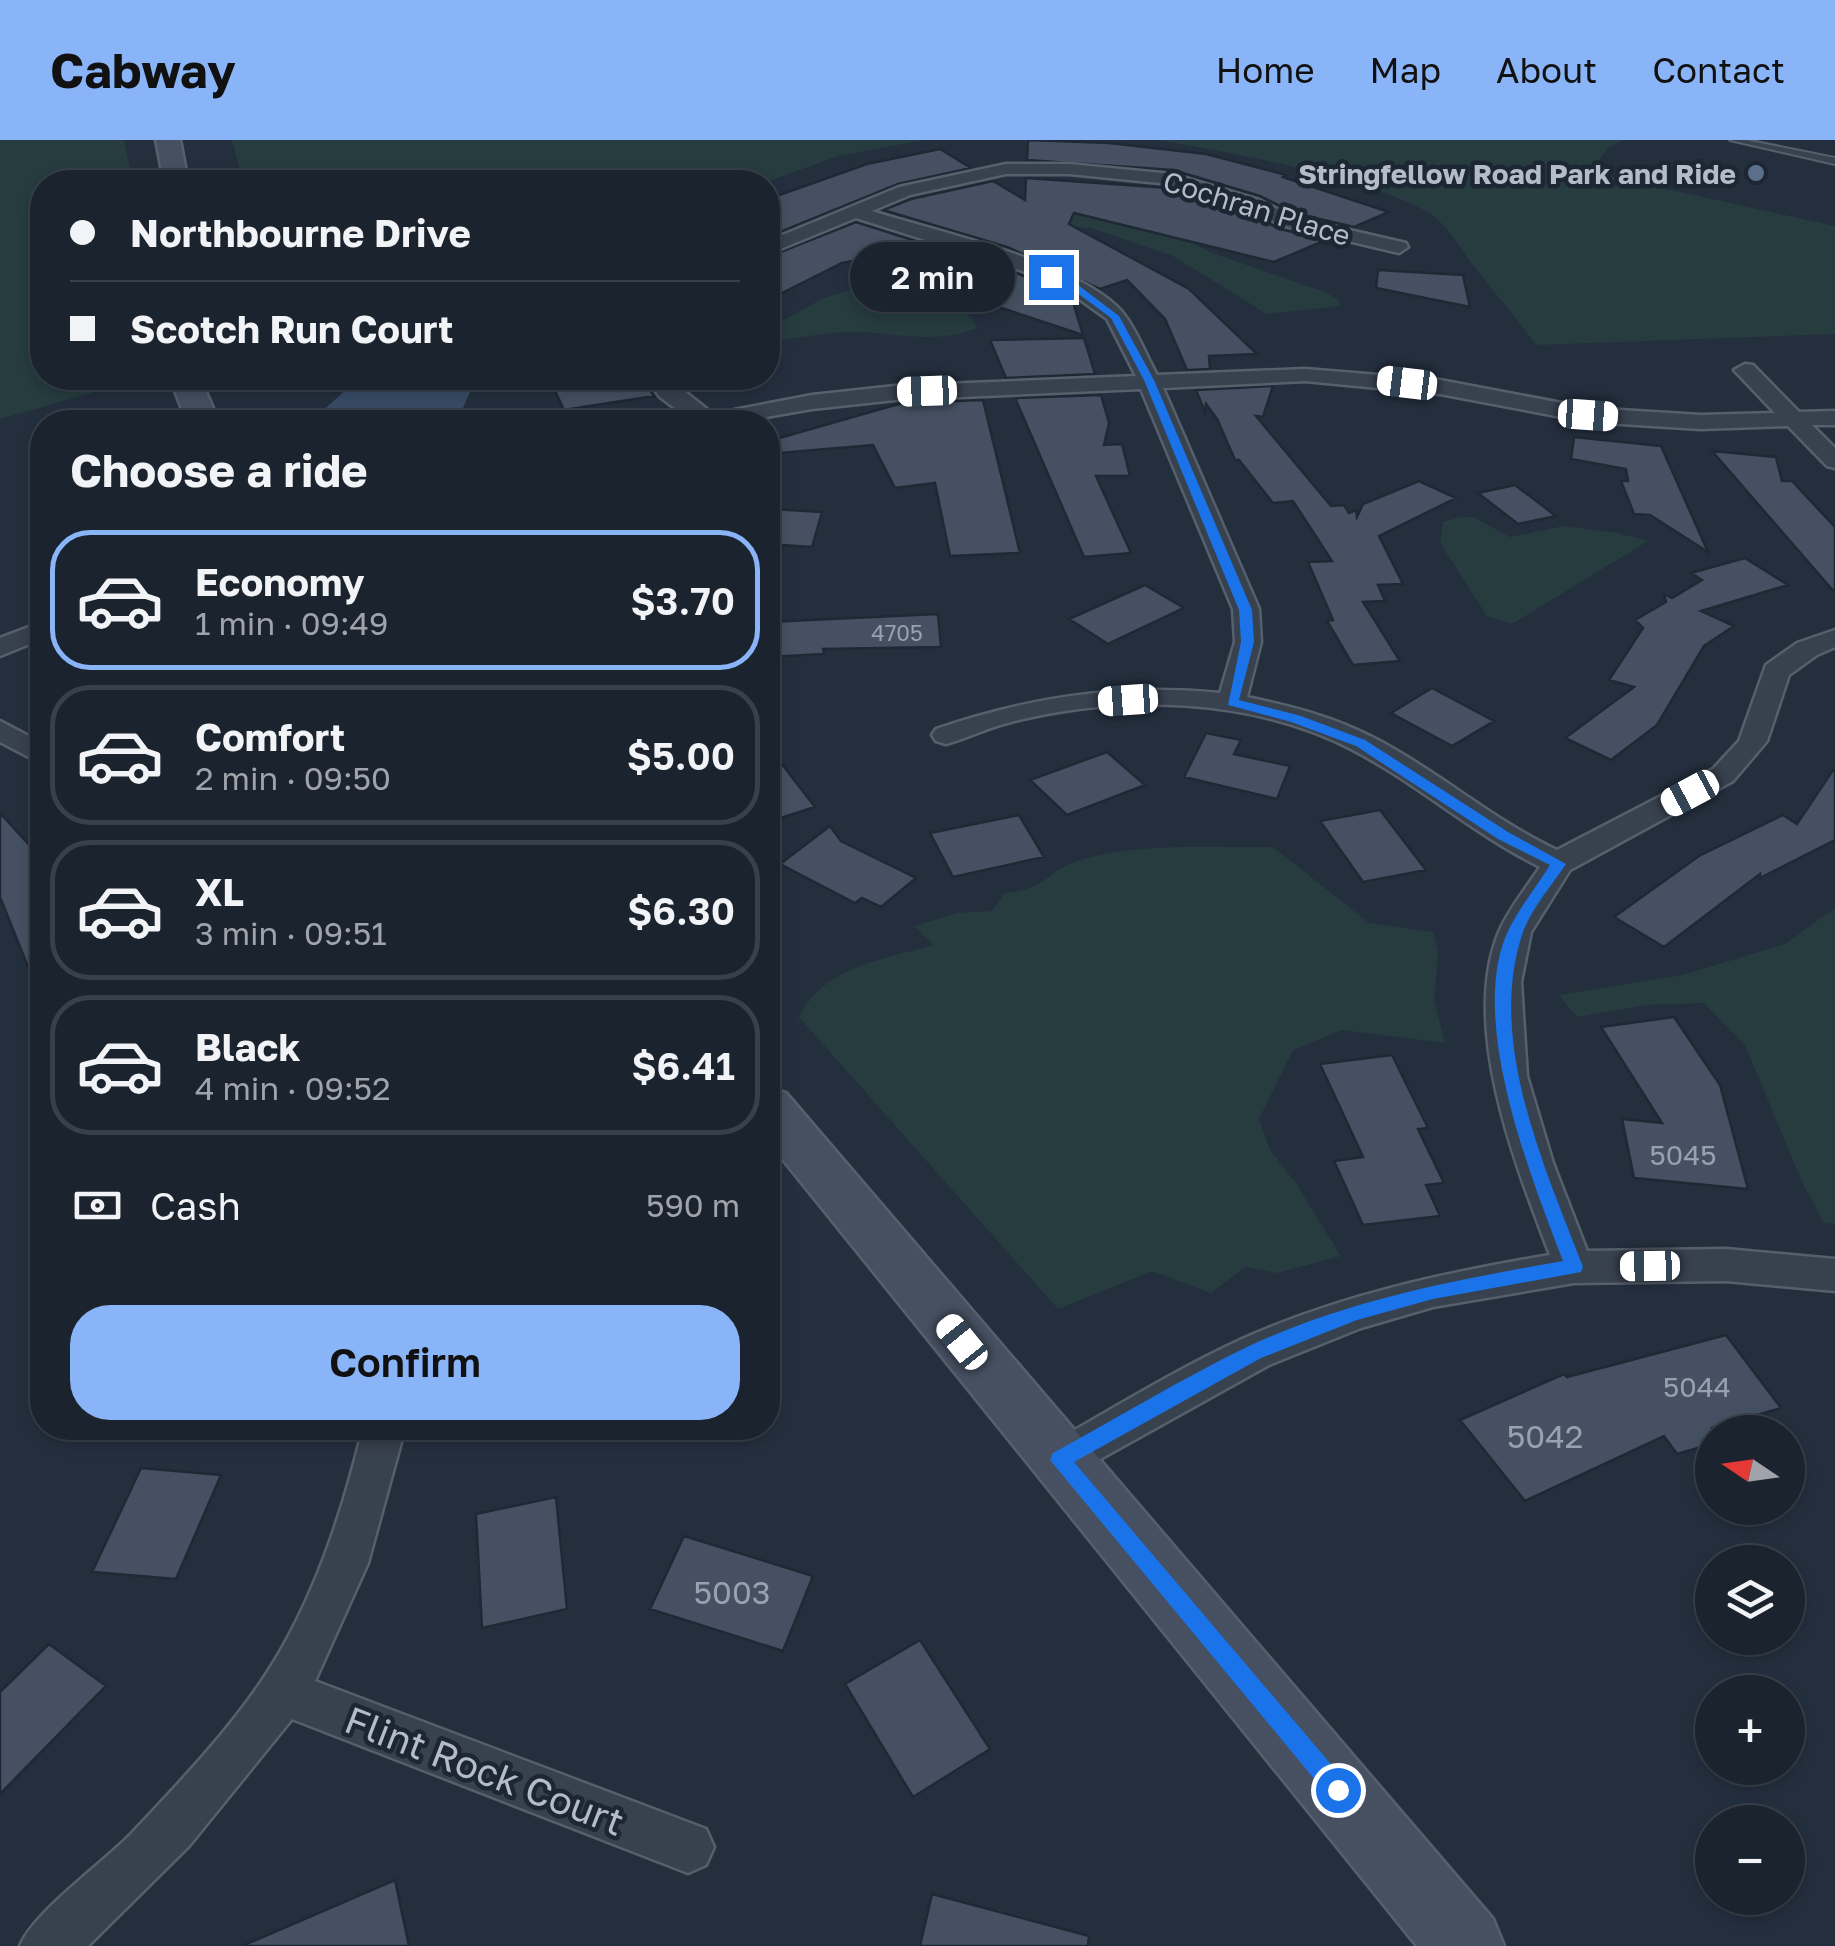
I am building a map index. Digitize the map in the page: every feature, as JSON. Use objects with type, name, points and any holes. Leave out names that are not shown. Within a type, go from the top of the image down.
[{"type":"street","points":[[168,140],[174,170]]},
{"type":"street","points":[[994,152],[1006,170]]},
{"type":"street","name":"Cochran Place","points":[[780,243],[905,191],[1006,170],[1113,171],[1172,179],[1253,204],[1287,221],[1399,247]]},
{"type":"street","points":[[855,212],[1027,266],[1075,287],[1114,316],[1149,380],[1246,610],[1248,642],[1232,702]]},
{"type":"street","points":[[1746,370],[1835,461]]},
{"type":"street","points":[[770,410],[896,392],[1305,374],[1373,378],[1588,415],[1701,422],[1835,418]]},
{"type":"street","points":[[666,390],[691,410]]},
{"type":"street","points":[[0,648],[30,635]]},
{"type":"street","points":[[1574,1267],[1534,1163],[1509,1076],[1504,982],[1515,932],[1558,864],[1722,776],[1744,760],[1762,729],[1776,671],[1807,648],[1835,638]]},
{"type":"street","points":[[946,735],[1009,713],[1088,702],[1168,698],[1232,702],[1296,719],[1360,743],[1503,836],[1558,864]]},
{"type":"street","points":[[0,730],[30,747]]},
{"type":"street","points":[[780,1121],[1466,1946]]},
{"type":"street","points":[[1060,1460],[1254,1352],[1353,1314],[1433,1291],[1574,1267],[1726,1265],[1835,1274]]},
{"type":"street","points":[[47,1946],[141,1860],[200,1797],[282,1692],[328,1606],[370,1492],[381,1440]]},
{"type":"street","name":"Flint Rock Court","points":[[282,1692],[688,1847]]},
{"type":"lane","points":[[1734,140],[1835,161]]},
{"type":"green space","points":[[0,140],[124,140],[130,170],[30,170],[30,390],[102,390],[0,419]]},
{"type":"green space","points":[[232,140],[924,140],[838,156],[780,177],[780,170],[240,170]]},
{"type":"green space","points":[[1159,140],[1624,140],[1609,147],[1590,172],[1835,226],[1835,334],[1536,345],[1449,232],[1414,205],[1304,169]]},
{"type":"green space","points":[[1070,212],[1183,238],[1212,253],[1325,292],[1339,300],[1340,306],[1267,314],[1173,256],[1091,228],[1060,226]]},
{"type":"green space","points":[[864,285],[910,292],[961,310],[977,328],[934,337],[849,332],[780,340],[780,322],[822,299]]},
{"type":"green space","points":[[1473,517],[1510,537],[1564,526],[1648,541],[1512,624],[1487,616],[1440,543],[1443,522]]},
{"type":"green space","points":[[1273,847],[1369,923],[1433,932],[1438,953],[1434,1000],[1445,1043],[1342,1030],[1293,1050],[1259,1119],[1270,1150],[1341,1256],[1277,1273],[1245,1267],[1211,1293],[1152,1271],[1058,1309],[799,1017],[810,1000],[840,975],[934,945],[914,926],[957,913],[992,911],[1005,893],[1039,884],[1070,864],[1104,854],[1152,848]]},
{"type":"green space","points":[[1835,908],[1835,1224],[1824,1223],[1802,1182],[1745,1045],[1704,1003],[1646,1005],[1577,1017],[1559,995],[1683,975],[1785,944]]},
{"type":"water","points":[[346,390],[471,390],[462,410],[324,410]]},
{"type":"building","points":[[1028,140],[1109,143],[1206,154],[1286,175],[1283,177],[1389,212],[1354,227],[1294,213],[1260,196],[1173,170],[1027,160]]},
{"type":"building","points":[[940,149],[971,168],[898,184],[780,232],[780,195],[867,164]]},
{"type":"building","points":[[1026,178],[1169,188],[1246,212],[1280,229],[1326,240],[1274,262],[1074,213],[1069,224],[1189,289],[1257,354],[1209,356],[1210,369],[1187,370],[1165,319],[1127,280],[1100,289],[1007,247],[883,210],[911,199],[993,181],[1025,200]]},
{"type":"building","points":[[856,222],[1019,274],[1066,294],[1072,299],[1083,335],[857,260],[842,263],[780,294],[780,252]]},
{"type":"building","points":[[1378,270],[1463,275],[1470,307],[1376,288]]},
{"type":"building","points":[[1084,338],[1095,374],[1006,378],[990,340]]},
{"type":"building","points":[[1273,386],[1263,417],[1256,416],[1331,506],[1344,505],[1349,513],[1356,510],[1357,517],[1363,504],[1419,481],[1456,498],[1379,536],[1403,584],[1378,585],[1385,601],[1363,602],[1400,661],[1353,665],[1327,621],[1333,620],[1308,562],[1332,561],[1293,501],[1273,503],[1235,460],[1217,419],[1206,404],[1205,412],[1196,390]]},
{"type":"building","points":[[555,390],[650,390],[654,396],[564,410]]},
{"type":"building","points":[[1101,395],[1109,423],[1104,445],[1122,444],[1130,476],[1096,476],[1131,553],[1084,557],[1015,398]]},
{"type":"building","points":[[983,400],[1020,553],[950,556],[935,483],[895,488],[873,445],[780,453],[780,438],[902,403]]},
{"type":"building","points":[[1574,437],[1661,446],[1708,552],[1650,515],[1634,514],[1621,481],[1628,481],[1626,469],[1571,459]]},
{"type":"building","points":[[1712,451],[1776,457],[1782,481],[1792,481],[1835,527],[1835,593]]},
{"type":"building","points":[[1515,485],[1556,516],[1518,524],[1478,493]]},
{"type":"building","points":[[780,509],[822,512],[812,547],[780,545]]},
{"type":"building","points":[[1745,558],[1788,585],[1701,611],[1734,626],[1704,646],[1657,725],[1611,760],[1565,738],[1634,687],[1609,680],[1643,628],[1635,620],[1666,602],[1664,594],[1672,598],[1702,580],[1691,573]]},
{"type":"building","points":[[1145,585],[1184,608],[1108,644],[1069,619]]},
{"type":"building","points":[[938,614],[941,647],[823,649],[824,654],[780,656],[780,621]]},
{"type":"building","points":[[1432,688],[1494,721],[1452,746],[1391,713]]},
{"type":"building","points":[[1206,733],[1241,740],[1234,754],[1290,766],[1277,799],[1184,777]]},
{"type":"building","points":[[1107,752],[1145,785],[1067,815],[1030,780]]},
{"type":"building","points":[[780,762],[815,807],[780,818]]},
{"type":"building","points":[[1835,767],[1835,840],[1760,878],[1760,874],[1664,947],[1614,917],[1699,856],[1783,815],[1797,824]]},
{"type":"building","points":[[1380,810],[1426,870],[1363,882],[1320,821]]},
{"type":"building","points":[[0,813],[30,846],[30,972],[0,897]]},
{"type":"building","points":[[1019,815],[1044,857],[953,877],[930,833]]},
{"type":"building","points":[[830,826],[841,841],[916,878],[881,907],[862,898],[855,903],[780,864]]},
{"type":"building","points":[[1674,1017],[1720,1085],[1748,1189],[1634,1178],[1622,1119],[1662,1123],[1601,1027]]},
{"type":"building","points":[[1392,1055],[1428,1128],[1418,1129],[1444,1183],[1426,1185],[1440,1216],[1363,1225],[1334,1161],[1363,1157],[1320,1064]]},
{"type":"building","points":[[1726,1335],[1781,1408],[1757,1415],[1695,1415],[1695,1449],[1677,1454],[1664,1436],[1525,1501],[1460,1420],[1564,1374],[1567,1377]]},
{"type":"building","points":[[141,1468],[221,1475],[176,1579],[92,1572]]},
{"type":"building","points":[[556,1497],[567,1609],[482,1628],[476,1514]]},
{"type":"building","points":[[684,1536],[813,1576],[783,1651],[650,1609]]},
{"type":"building","points":[[920,1640],[990,1749],[913,1797],[845,1684]]},
{"type":"building","points":[[49,1644],[106,1686],[0,1794],[0,1692]]},
{"type":"building","points":[[395,1880],[409,1946],[242,1946]]},
{"type":"building","points":[[932,1894],[1089,1936],[1088,1946],[920,1946]]},
{"type":"place","name":"Stringfellow Road Park and Ride","points":[[1756,173]]},
{"type":"route","points":[[1051,277],[1075,287],[1114,316],[1149,380],[1246,610],[1248,642],[1232,702],[1296,719],[1360,743],[1503,836],[1558,864],[1515,932],[1504,982],[1509,1076],[1534,1163],[1574,1267],[1433,1291],[1353,1314],[1254,1352],[1060,1460],[1338,1790]]}]
